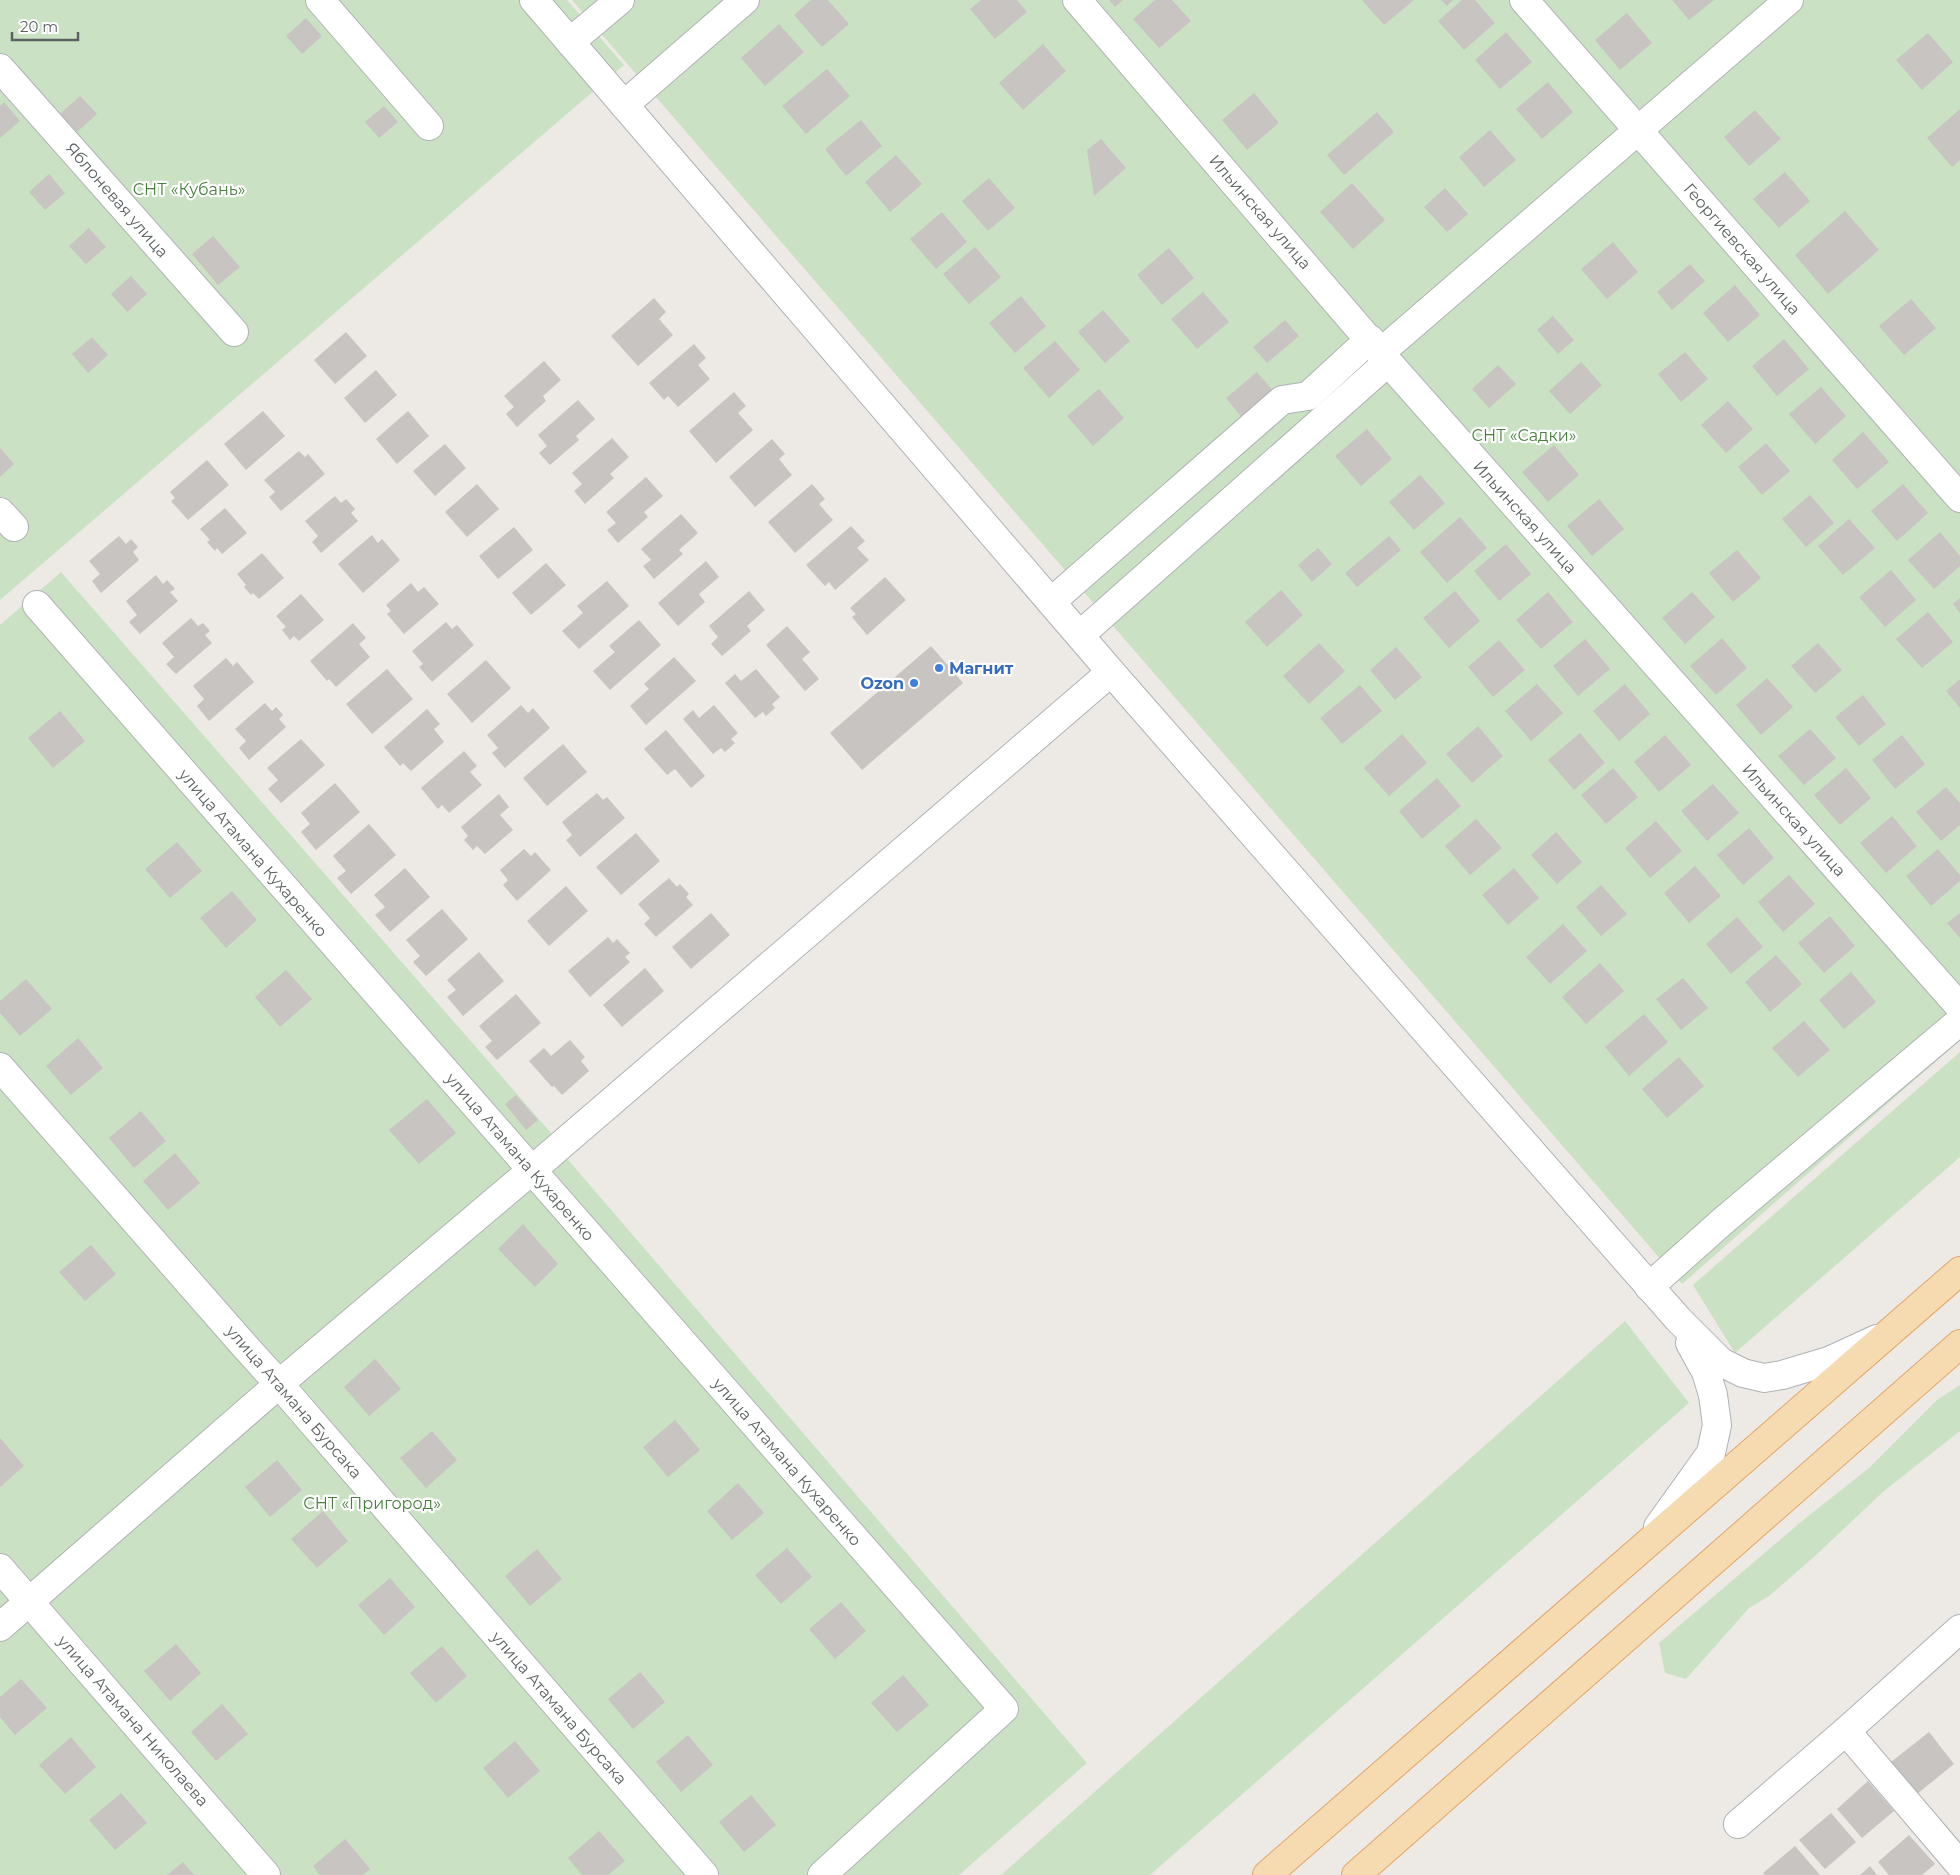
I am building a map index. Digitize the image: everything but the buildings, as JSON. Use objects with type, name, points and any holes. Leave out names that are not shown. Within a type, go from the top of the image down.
[{"type":"main road","points":[[1267,1875],[1960,1271]]},
{"type":"main road","points":[[1356,1875],[1960,1344]]},
{"type":"street","points":[[320,0],[429,126]]},
{"type":"street","points":[[534,0],[1111,672],[1678,1320],[1722,1362],[1743,1373],[1764,1378],[1782,1375],[1829,1361],[1890,1333]]},
{"type":"street","points":[[570,42],[620,0]]},
{"type":"street","points":[[624,105],[745,0]]},
{"type":"street","name":"Ильинская улица","points":[[1077,0],[1379,351],[1960,1007]]},
{"type":"street","name":"Георгиевская улица","points":[[1524,0],[1960,498]]},
{"type":"street","points":[[1080,635],[1379,351],[1789,0]]},
{"type":"street","name":"Яблоневая улица","points":[[0,68],[234,332]]},
{"type":"street","points":[[1051,602],[1282,400],[1308,396],[1379,351]]},
{"type":"street","name":"улица Атамана Кухаренко","points":[[37,605],[1004,1709],[822,1875]]},
{"type":"street","points":[[0,1627],[279,1384],[532,1170],[1111,672]]},
{"type":"street","points":[[1649,1287],[1723,1221],[1960,1021]]},
{"type":"street","name":"улица Атамана Бурсака","points":[[0,1067],[279,1384],[704,1875]]},
{"type":"street","points":[[1641,1549],[1711,1453],[1717,1425],[1713,1395],[1706,1372],[1678,1320]]},
{"type":"street","name":"улица Атамана Николаева","points":[[0,1568],[266,1875]]},
{"type":"street","points":[[1738,1824],[1846,1732],[1960,1629]]},
{"type":"street","points":[[1846,1732],[1960,1865]]},
{"type":"green space","name":"СНТ «Кубань»","points":[[0,0],[567,0],[624,65],[0,600]]},
{"type":"green space","name":"СНТ «Садки»","points":[[572,0],[1960,0],[1960,1040],[1682,1284]]},
{"type":"green space","name":"СНТ «Пригород»","points":[[61,572],[551,1133],[557,1147],[1087,1763],[959,1875],[0,1875],[0,625]]},
{"type":"green space","points":[[1960,1052],[1960,1157],[1735,1353],[1693,1285]]},
{"type":"green space","points":[[1625,1321],[1689,1403],[1150,1875],[1001,1875]]},
{"type":"green space","points":[[1960,1385],[1960,1431],[1884,1491],[1769,1596],[1749,1608],[1686,1679],[1665,1673],[1659,1643],[1802,1521],[1869,1468],[1937,1400]]},
{"type":"place","name":"Магнит","points":[[939,668]]},
{"type":"place","name":"Ozon","points":[[914,683]]}]
